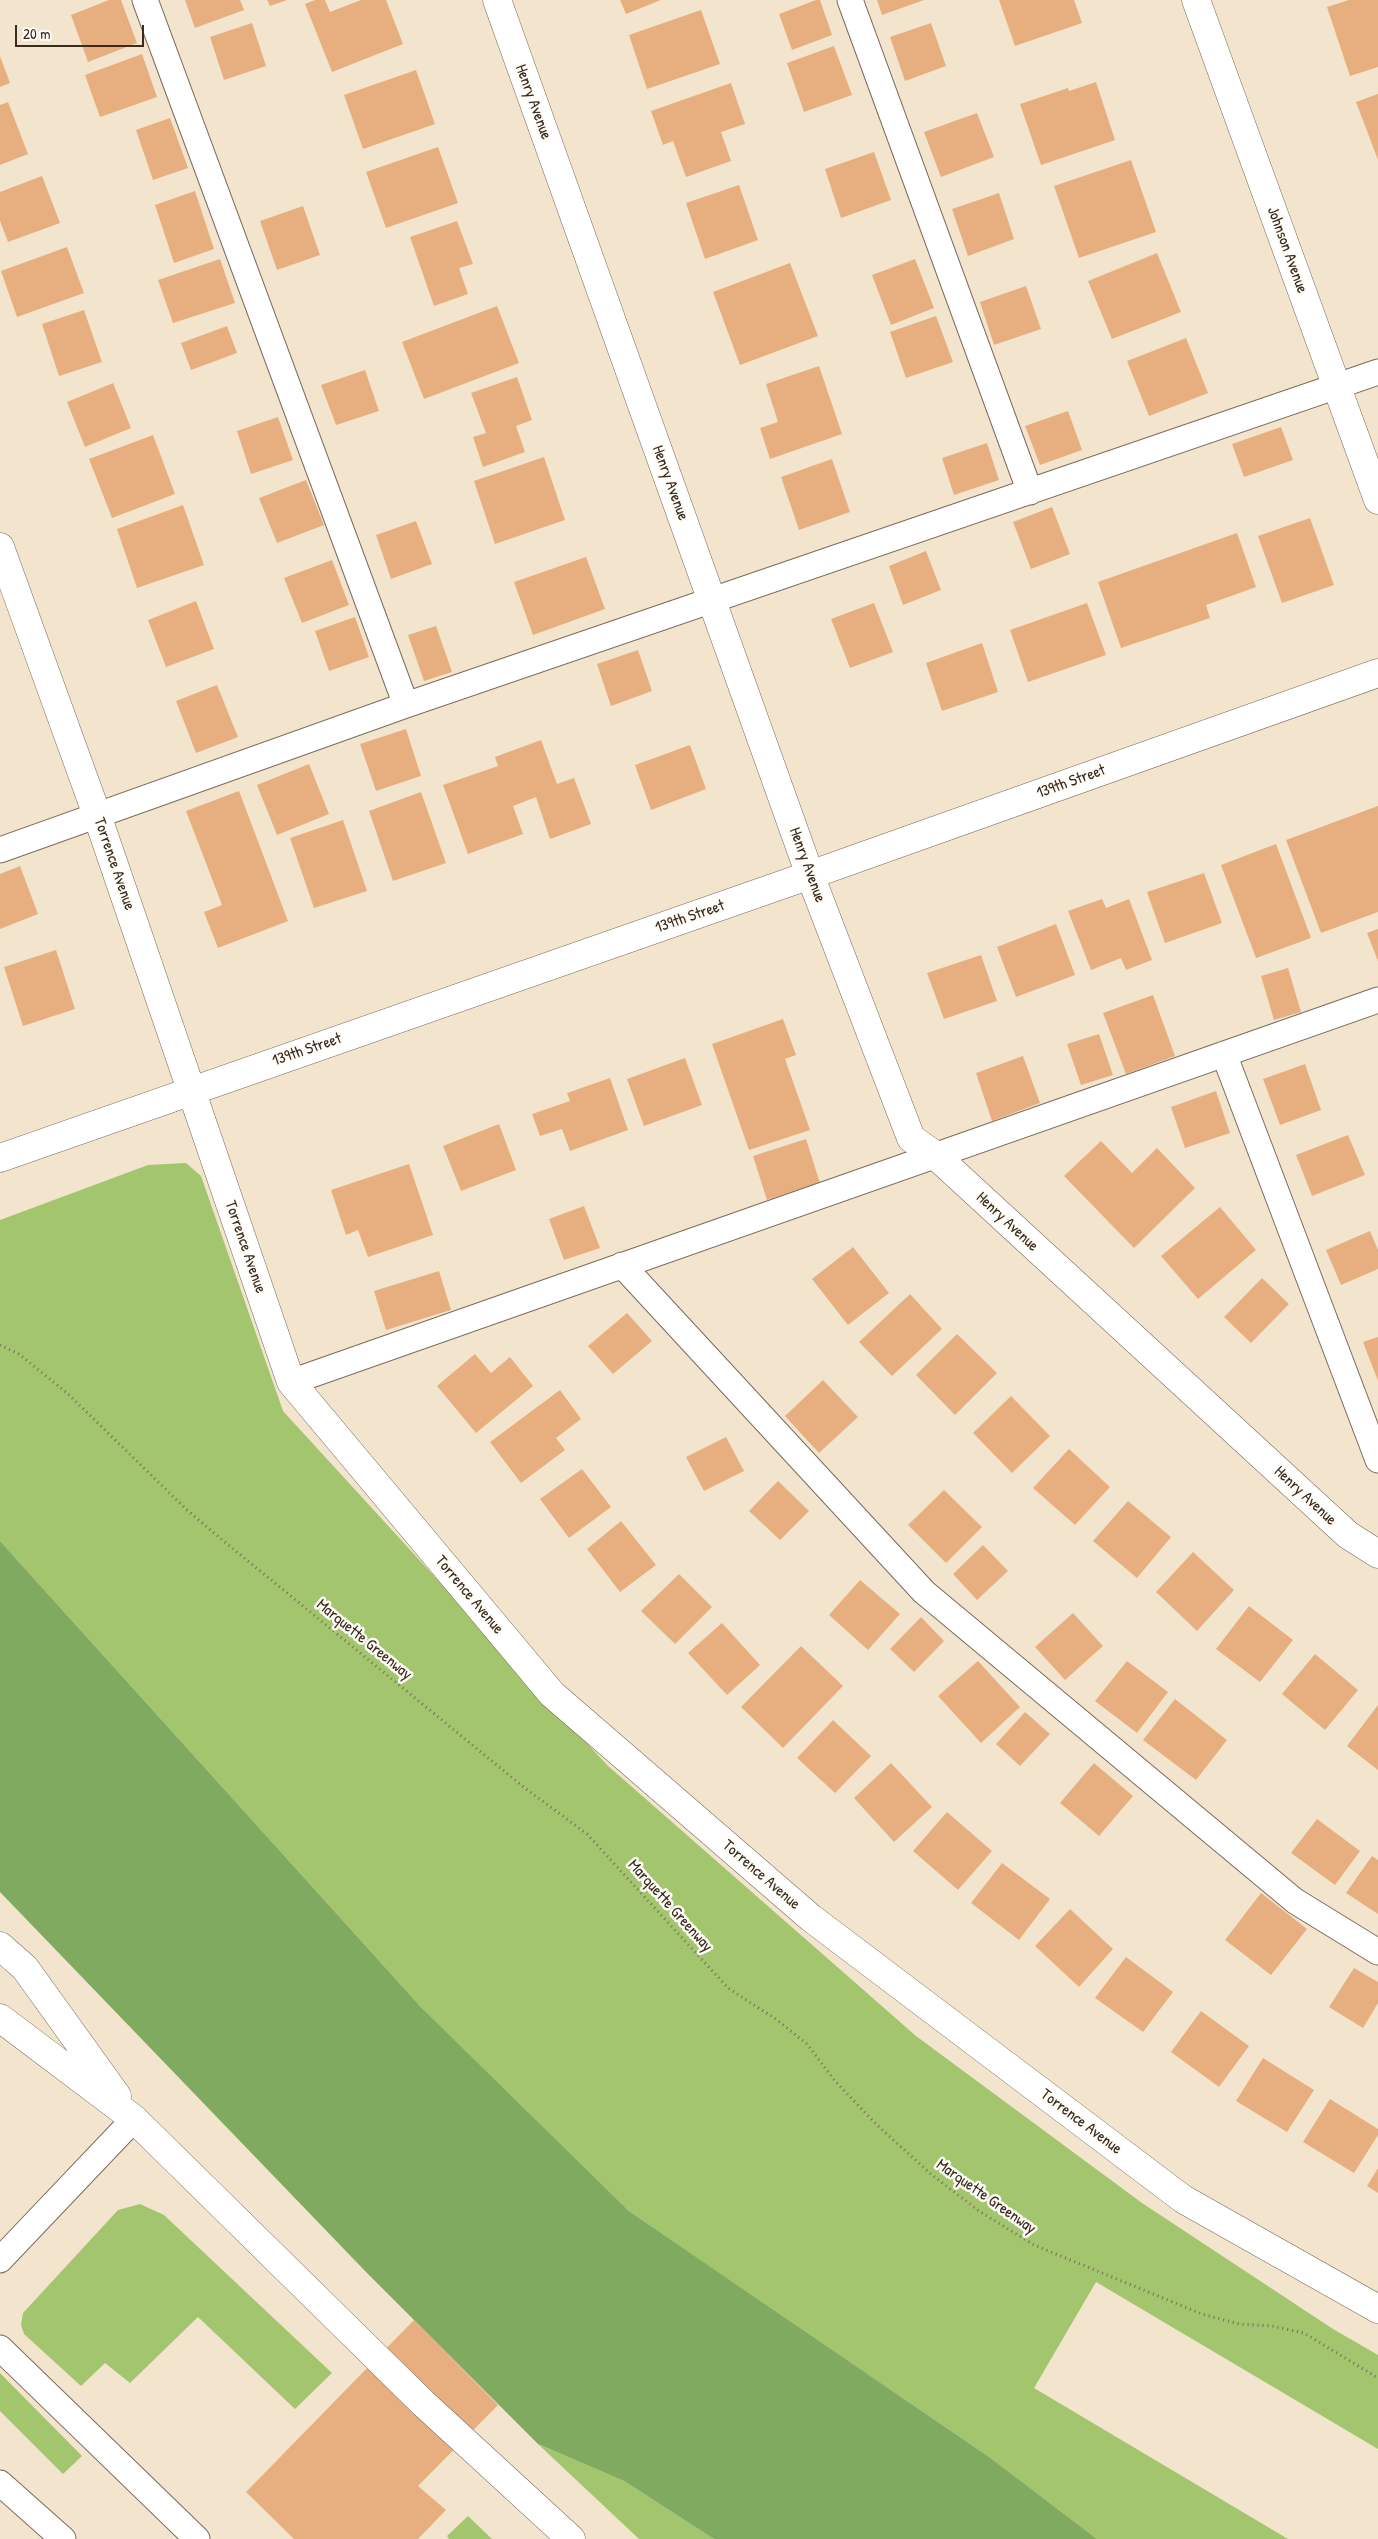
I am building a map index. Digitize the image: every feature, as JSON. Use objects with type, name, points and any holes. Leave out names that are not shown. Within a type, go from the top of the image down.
[{"type":"main road","name":"Henry Avenue","points":[[496,0],[810,875],[911,1138],[935,1155],[1348,1535],[1377,1549]]},
{"type":"main road","name":"Johnson Avenue","points":[[1196,0],[1378,500]]},
{"type":"main road","name":"Torrence Avenue","points":[[0,547],[97,815],[291,1382],[552,1694],[810,1918],[1183,2199],[1378,2309]]},
{"type":"main road","name":"139th Street","points":[[0,1158],[810,875],[1378,673]]},
{"type":"main road","points":[[0,1946],[25,1968],[134,2119]]},
{"type":"main road","points":[[0,2018],[134,2119],[423,2403],[571,2539]]},
{"type":"lane","points":[[145,0],[406,705]]},
{"type":"lane","points":[[850,0],[1030,492]]},
{"type":"lane","points":[[0,850],[406,705],[1378,372]]},
{"type":"lane","points":[[291,1382],[1378,1000]]},
{"type":"lane","points":[[1224,1054],[1378,1460]]},
{"type":"lane","points":[[622,1265],[924,1592],[1295,1901],[1378,1952]]},
{"type":"lane","points":[[0,2260],[134,2119]]},
{"type":"lane","points":[[0,2348],[197,2539]]},
{"type":"lane","points":[[0,2483],[62,2539]]},
{"type":"path","name":"Marquette Greenway","points":[[0,1345],[19,1354],[67,1393],[187,1510],[220,1538],[526,1789],[588,1834],[728,1988],[777,2020],[807,2044],[835,2081],[878,2126],[932,2175],[979,2211],[1034,2245],[1202,2314],[1239,2324],[1272,2326],[1304,2333],[1378,2378]]},
{"type":"green space","points":[[186,1163],[201,1176],[283,1411],[607,1765],[916,2036],[1142,2203],[1333,2329],[1378,2355],[1378,2449],[1096,2282],[1034,2388],[1288,2539],[1097,2539],[992,2459],[629,2211],[420,2006],[0,1541],[0,1220],[148,1165]]},
{"type":"green space","points":[[0,1541],[420,2006],[629,2211],[992,2459],[1097,2539],[714,2539],[624,2481],[538,2444],[367,2273],[0,1892]]},
{"type":"green space","points":[[140,2204],[164,2215],[332,2373],[295,2409],[198,2317],[130,2383],[105,2363],[81,2386],[24,2334],[21,2325],[23,2313],[118,2210]]},
{"type":"green space","points":[[0,2373],[82,2456],[63,2474],[0,2411]]},
{"type":"green space","points":[[538,2444],[624,2481],[714,2539],[639,2539]]},
{"type":"green space","points":[[468,2516],[492,2539],[449,2539],[447,2536]]},
{"type":"building","points":[[109,0],[121,0],[137,43],[88,62],[71,15]]},
{"type":"building","points":[[185,0],[240,0],[244,10],[195,28]]},
{"type":"building","points":[[267,0],[287,0],[270,6]]},
{"type":"building","points":[[315,0],[325,0],[330,12],[361,0],[386,0],[403,44],[332,72],[305,4]]},
{"type":"building","points":[[620,0],[661,0],[626,14]]},
{"type":"building","points":[[820,0],[832,35],[792,50],[779,14]]},
{"type":"building","points":[[877,0],[924,0],[882,15]]},
{"type":"building","points":[[999,0],[1074,0],[1082,23],[1015,46]]},
{"type":"building","points":[[1349,0],[1378,0],[1378,67],[1350,76],[1327,7]]},
{"type":"building","points":[[701,10],[720,64],[647,89],[629,35]]},
{"type":"building","points":[[252,23],[266,66],[224,80],[210,37]]},
{"type":"building","points":[[931,23],[946,66],[905,81],[890,37]]},
{"type":"building","points":[[834,46],[852,95],[804,112],[787,63]]},
{"type":"building","points":[[142,54],[157,97],[100,117],[85,75]]},
{"type":"building","points":[[0,56],[10,83],[0,87]]},
{"type":"building","points":[[416,70],[435,124],[363,149],[344,95]]},
{"type":"building","points":[[1096,82],[1115,140],[1041,165],[1020,104],[1068,88],[1069,91]]},
{"type":"building","points":[[731,83],[745,124],[721,132],[731,161],[686,177],[673,141],[663,145],[651,111]]},
{"type":"building","points":[[1378,94],[1378,160],[1356,102]]},
{"type":"building","points":[[8,102],[28,154],[0,165],[0,105]]},
{"type":"building","points":[[977,113],[994,157],[941,177],[924,132]]},
{"type":"building","points":[[170,118],[188,168],[153,180],[136,130]]},
{"type":"building","points":[[438,147],[458,203],[386,228],[366,172]]},
{"type":"building","points":[[874,152],[891,200],[841,218],[825,169]]},
{"type":"building","points":[[1131,160],[1156,232],[1079,258],[1054,186]]},
{"type":"building","points":[[42,176],[60,223],[8,242],[0,221],[0,192]]},
{"type":"building","points":[[739,185],[758,240],[705,259],[686,203]]},
{"type":"building","points":[[195,191],[214,249],[174,263],[155,205]]},
{"type":"building","points":[[999,193],[1014,239],[968,256],[952,209]]},
{"type":"building","points":[[303,206],[320,255],[277,270],[260,221]]},
{"type":"building","points":[[457,221],[473,264],[459,268],[468,294],[434,306],[410,237]]},
{"type":"building","points":[[67,247],[84,293],[17,317],[1,271]]},
{"type":"building","points":[[1157,253],[1181,312],[1112,339],[1088,281]]},
{"type":"building","points":[[220,259],[235,303],[173,323],[158,280]]},
{"type":"building","points":[[915,259],[934,308],[891,325],[872,275]]},
{"type":"building","points":[[790,263],[818,336],[740,365],[713,292]]},
{"type":"building","points":[[1026,286],[1041,329],[994,345],[980,302]]},
{"type":"building","points":[[497,306],[519,363],[424,399],[402,342]]},
{"type":"building","points":[[84,310],[102,362],[59,376],[42,324]]},
{"type":"building","points":[[936,316],[953,362],[906,378],[890,332]]},
{"type":"building","points":[[227,326],[237,353],[191,370],[181,343]]},
{"type":"building","points":[[1186,338],[1208,393],[1149,416],[1127,361]]},
{"type":"building","points":[[819,366],[842,434],[770,459],[760,428],[778,422],[766,384]]},
{"type":"building","points":[[365,370],[379,411],[336,425],[321,385]]},
{"type":"building","points":[[517,377],[532,420],[516,426],[525,452],[483,467],[473,437],[486,433],[471,393]]},
{"type":"building","points":[[113,383],[131,428],[85,447],[67,402]]},
{"type":"building","points":[[1068,411],[1082,450],[1040,465],[1025,426]]},
{"type":"building","points":[[278,417],[293,460],[251,474],[237,431]]},
{"type":"building","points":[[1281,427],[1293,460],[1244,477],[1232,444]]},
{"type":"building","points":[[153,435],[175,494],[112,518],[89,459]]},
{"type":"building","points":[[987,443],[999,480],[954,495],[942,458]]},
{"type":"building","points":[[544,457],[565,520],[495,544],[474,481]]},
{"type":"building","points":[[832,459],[850,512],[799,530],[781,477]]},
{"type":"building","points":[[306,480],[324,525],[277,543],[259,498]]},
{"type":"building","points":[[183,505],[204,565],[137,588],[117,529]]},
{"type":"building","points":[[1052,507],[1070,554],[1031,569],[1013,522]]},
{"type":"building","points":[[1310,518],[1334,585],[1282,603],[1258,536]]},
{"type":"building","points":[[416,521],[432,564],[391,579],[376,535]]},
{"type":"building","points":[[1237,533],[1256,587],[1206,605],[1210,618],[1121,648],[1098,582]]},
{"type":"building","points":[[926,551],[941,590],[903,605],[889,566]]},
{"type":"building","points":[[586,557],[605,609],[533,635],[514,582]]},
{"type":"building","points":[[332,560],[349,605],[302,623],[284,578]]},
{"type":"building","points":[[196,601],[214,649],[166,667],[148,620]]},
{"type":"building","points":[[874,603],[893,652],[850,668],[831,619]]},
{"type":"building","points":[[1087,603],[1106,655],[1028,682],[1010,630]]},
{"type":"building","points":[[355,617],[369,657],[329,671],[315,631]]},
{"type":"building","points":[[436,626],[452,672],[424,681],[408,635]]},
{"type":"building","points":[[982,643],[998,692],[942,711],[926,663]]},
{"type":"building","points":[[638,650],[652,691],[611,706],[597,664]]},
{"type":"building","points":[[217,685],[238,737],[196,753],[176,701]]},
{"type":"building","points":[[406,729],[421,776],[376,791],[360,744]]},
{"type":"building","points":[[541,740],[557,784],[574,778],[591,824],[550,839],[536,797],[513,806],[523,834],[468,854],[443,785],[498,766],[495,757]]},
{"type":"building","points":[[690,745],[706,789],[651,810],[635,765]]},
{"type":"building","points":[[309,764],[329,814],[277,835],[257,785]]},
{"type":"building","points":[[239,791],[288,921],[218,948],[204,912],[222,905],[186,811]]},
{"type":"building","points":[[421,792],[446,863],[393,881],[369,811]]},
{"type":"building","points":[[1378,806],[1378,912],[1321,933],[1286,840]]},
{"type":"building","points":[[343,820],[367,891],[314,908],[290,838]]},
{"type":"building","points":[[1276,844],[1311,938],[1256,958],[1221,865]]},
{"type":"building","points":[[20,866],[38,914],[0,929],[0,874]]},
{"type":"building","points":[[1204,873],[1222,923],[1165,943],[1147,892]]},
{"type":"building","points":[[1102,899],[1106,908],[1129,899],[1152,960],[1126,970],[1121,958],[1091,970],[1068,911]]},
{"type":"building","points":[[1056,924],[1075,975],[1016,997],[997,947]]},
{"type":"building","points":[[1378,929],[1378,961],[1367,933]]},
{"type":"building","points":[[56,950],[75,1009],[23,1026],[4,967]]},
{"type":"building","points":[[981,955],[997,1001],[944,1019],[927,973]]},
{"type":"building","points":[[1288,968],[1301,1012],[1274,1020],[1261,976]]},
{"type":"building","points":[[1153,995],[1175,1056],[1126,1074],[1103,1013]]},
{"type":"building","points":[[783,1019],[796,1055],[785,1059],[810,1130],[749,1150],[712,1044]]},
{"type":"building","points":[[1099,1034],[1113,1075],[1081,1085],[1067,1044]]},
{"type":"building","points":[[1023,1056],[1040,1103],[992,1121],[976,1073]]},
{"type":"building","points":[[685,1058],[702,1105],[644,1126],[627,1079]]},
{"type":"building","points":[[1305,1064],[1321,1110],[1280,1125],[1263,1079]]},
{"type":"building","points":[[610,1078],[628,1130],[570,1151],[562,1129],[540,1136],[532,1114],[570,1101],[567,1093]]},
{"type":"building","points":[[1216,1091],[1230,1133],[1185,1148],[1171,1107]]},
{"type":"building","points":[[499,1124],[516,1170],[461,1191],[443,1146]]},
{"type":"building","points":[[1348,1135],[1365,1175],[1312,1196],[1296,1155]]},
{"type":"building","points":[[806,1139],[820,1183],[767,1200],[753,1156]]},
{"type":"building","points":[[1101,1141],[1132,1173],[1157,1148],[1195,1188],[1134,1248],[1064,1176]]},
{"type":"building","points":[[409,1164],[433,1235],[368,1257],[358,1230],[346,1235],[331,1190]]},
{"type":"building","points":[[584,1206],[600,1248],[564,1260],[549,1219]]},
{"type":"building","points":[[1220,1207],[1256,1250],[1198,1299],[1161,1256]]},
{"type":"building","points":[[1370,1231],[1378,1250],[1378,1269],[1341,1285],[1326,1250]]},
{"type":"building","points":[[853,1247],[889,1293],[848,1325],[812,1279]]},
{"type":"building","points":[[439,1271],[451,1310],[386,1330],[374,1291]]},
{"type":"building","points":[[1262,1278],[1289,1304],[1251,1343],[1224,1317]]},
{"type":"building","points":[[910,1294],[942,1329],[892,1376],[859,1342]]},
{"type":"building","points":[[627,1313],[652,1341],[613,1374],[588,1346]]},
{"type":"building","points":[[957,1334],[997,1373],[955,1415],[916,1375]]},
{"type":"building","points":[[1378,1337],[1378,1381],[1363,1342]]},
{"type":"building","points":[[475,1354],[491,1373],[510,1357],[533,1386],[476,1433],[437,1386]]},
{"type":"building","points":[[823,1380],[858,1417],[819,1453],[785,1416]]},
{"type":"building","points":[[560,1390],[581,1419],[556,1438],[565,1450],[521,1483],[490,1442]]},
{"type":"building","points":[[1011,1396],[1050,1436],[1012,1473],[973,1433]]},
{"type":"building","points":[[726,1437],[744,1471],[704,1491],[686,1457]]},
{"type":"building","points":[[1069,1449],[1110,1487],[1075,1525],[1033,1488]]},
{"type":"building","points":[[582,1469],[611,1507],[569,1538],[540,1499]]},
{"type":"building","points":[[778,1481],[809,1511],[780,1540],[749,1511]]},
{"type":"building","points":[[944,1490],[982,1527],[946,1563],[908,1525]]},
{"type":"building","points":[[1128,1501],[1171,1537],[1137,1578],[1093,1541]]},
{"type":"building","points":[[621,1521],[656,1565],[620,1592],[587,1549]]},
{"type":"building","points":[[983,1545],[1008,1571],[977,1600],[953,1574]]},
{"type":"building","points":[[1193,1552],[1234,1590],[1197,1631],[1156,1592]]},
{"type":"building","points":[[679,1574],[712,1607],[675,1644],[641,1611]]},
{"type":"building","points":[[860,1580],[900,1614],[868,1650],[829,1615]]},
{"type":"building","points":[[1249,1606],[1293,1640],[1260,1682],[1216,1649]]},
{"type":"building","points":[[1073,1613],[1103,1646],[1065,1680],[1035,1647]]},
{"type":"building","points":[[921,1617],[944,1641],[914,1672],[890,1649]]},
{"type":"building","points":[[722,1623],[760,1665],[727,1695],[688,1653]]},
{"type":"building","points":[[801,1646],[843,1686],[783,1748],[741,1707]]},
{"type":"building","points":[[1315,1654],[1358,1690],[1325,1730],[1282,1694]]},
{"type":"building","points":[[978,1661],[1020,1707],[981,1743],[938,1696]]},
{"type":"building","points":[[1127,1661],[1168,1692],[1137,1733],[1095,1701]]},
{"type":"building","points":[[1175,1699],[1227,1740],[1196,1780],[1143,1740]]},
{"type":"building","points":[[1378,1705],[1378,1770],[1347,1746]]},
{"type":"building","points":[[1025,1712],[1050,1734],[1020,1766],[996,1744]]},
{"type":"building","points":[[833,1720],[871,1756],[835,1793],[797,1758]]},
{"type":"building","points":[[891,1763],[932,1807],[894,1842],[854,1798]]},
{"type":"building","points":[[1094,1763],[1133,1796],[1099,1836],[1060,1803]]},
{"type":"building","points":[[947,1812],[992,1851],[958,1890],[913,1851]]},
{"type":"building","points":[[1317,1819],[1360,1851],[1335,1885],[1291,1853]]},
{"type":"building","points":[[1372,1856],[1378,1860],[1378,1914],[1346,1893]]},
{"type":"building","points":[[1002,1863],[1050,1899],[1019,1940],[971,1903]]},
{"type":"building","points":[[1261,1893],[1307,1929],[1271,1975],[1225,1940]]},
{"type":"building","points":[[1070,1909],[1113,1949],[1079,1987],[1035,1946]]},
{"type":"building","points":[[1126,1957],[1173,1992],[1143,2032],[1095,1998]]},
{"type":"building","points":[[1354,1968],[1378,1982],[1378,2003],[1363,2028],[1329,2007]]},
{"type":"building","points":[[1201,2011],[1249,2046],[1219,2087],[1171,2052]]},
{"type":"building","points":[[1263,2058],[1314,2090],[1287,2132],[1236,2101]]},
{"type":"building","points":[[1330,2099],[1378,2129],[1378,2135],[1354,2173],[1303,2142]]},
{"type":"building","points":[[1378,2168],[1378,2193],[1367,2186]]},
{"type":"building","points":[[414,2320],[498,2405],[418,2486],[446,2510],[418,2539],[294,2539],[246,2492]]}]
